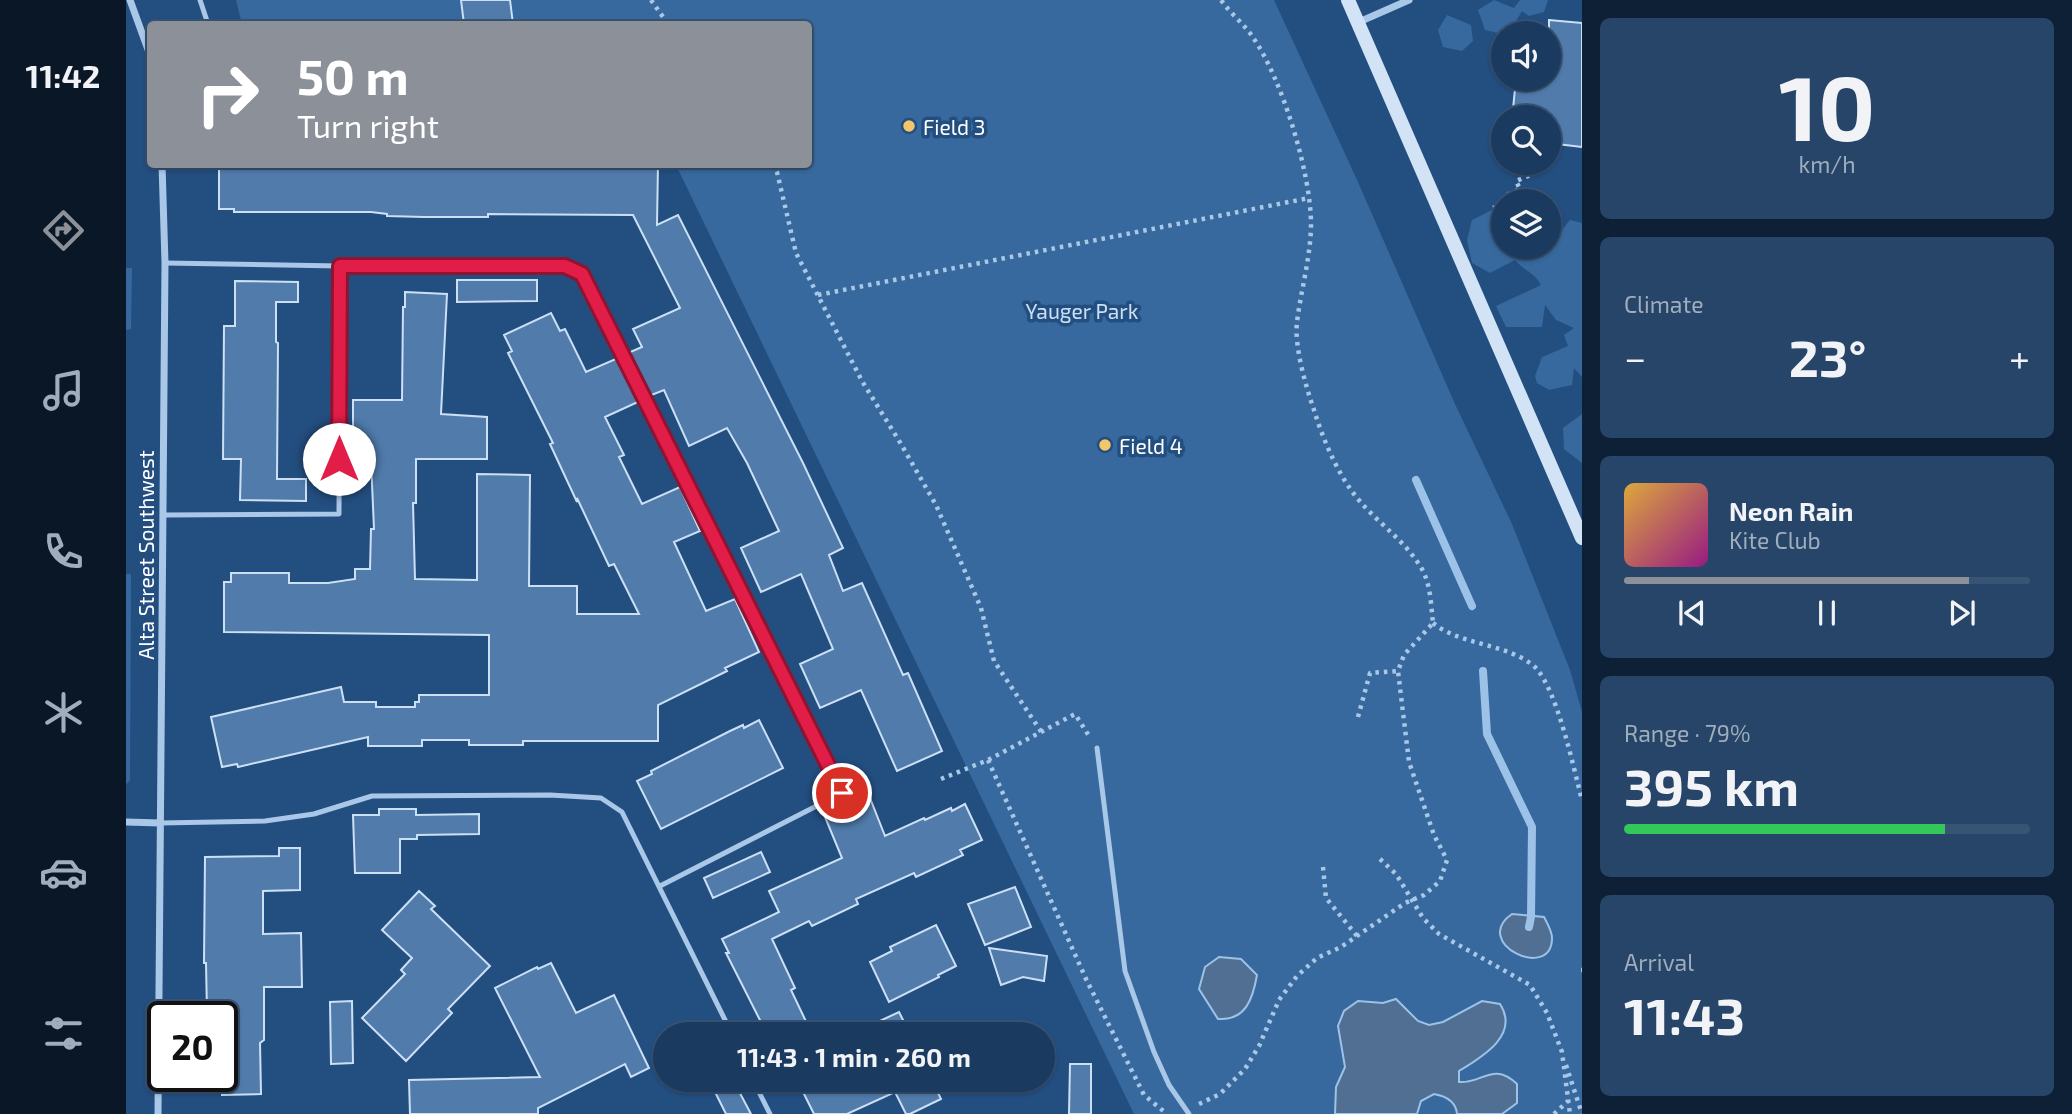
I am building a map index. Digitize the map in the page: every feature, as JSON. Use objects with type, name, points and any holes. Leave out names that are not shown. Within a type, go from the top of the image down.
[{"type":"main road","points":[[1348,0],[1582,538]]},
{"type":"street","points":[[130,0],[147,46]]},
{"type":"street","points":[[1359,22],[1409,0]]},
{"type":"street","name":"Alta Street Southwest","points":[[158,1114],[165,263],[162,168]]},
{"type":"street","points":[[126,822],[160,822]]},
{"type":"lane","points":[[200,0],[207,21]]},
{"type":"lane","points":[[165,263],[565,266],[582,274],[842,793],[660,886]]},
{"type":"lane","points":[[163,515],[339,514],[340,266]]},
{"type":"lane","points":[[1097,748],[1125,971],[1154,1052],[1169,1085],[1187,1112]]},
{"type":"lane","points":[[160,822],[265,821],[314,814],[372,796],[550,795],[601,798],[622,812],[726,1022]]},
{"type":"lane","points":[[760,1092],[770,1114]]},
{"type":"path","points":[[651,0],[666,21]]},
{"type":"path","points":[[1221,0],[1252,37],[1282,90],[1308,198],[1311,226],[1305,280],[1296,324],[1299,354],[1313,409],[1349,487],[1369,512],[1402,543],[1423,572],[1430,592],[1433,623],[1446,633],[1515,654],[1534,666],[1548,685],[1582,800]]},
{"type":"path","points":[[774,168],[796,253],[862,381],[936,505],[981,608],[994,661],[1042,733]]},
{"type":"path","points":[[1520,189],[1516,181],[1531,175]]},
{"type":"path","points":[[818,295],[1308,198]]},
{"type":"path","points":[[1187,1112],[1220,1094],[1245,1069],[1259,1046],[1279,1000],[1297,976],[1317,958],[1424,895],[1440,881],[1447,860],[1434,835],[1409,762],[1398,671],[1404,655],[1433,623]]},
{"type":"path","points":[[1358,717],[1370,673],[1398,671]]},
{"type":"path","points":[[941,779],[988,760],[1075,714],[1097,748]]},
{"type":"path","points":[[988,760],[1086,979],[1144,1094],[1167,1114]]},
{"type":"path","points":[[1380,859],[1396,874],[1423,918],[1439,934],[1530,985],[1548,1013],[1581,1114]]},
{"type":"path","points":[[1322,867],[1326,898],[1357,936]]},
{"type":"path","points":[[1562,1052],[1570,1114]]},
{"type":"path","points":[[1554,1114],[1568,1101]]},
{"type":"green space","name":"Yauger Park","points":[[236,0],[1274,0],[1358,182],[1455,404],[1512,524],[1570,670],[1582,712],[1582,1114],[1134,1114],[677,168],[812,168],[812,21],[241,21]]},
{"type":"green space","points":[[1494,0],[1514,8],[1520,0],[1548,0],[1544,12],[1529,16],[1522,11],[1516,21],[1491,21],[1491,31],[1485,30],[1478,10]]},
{"type":"green space","points":[[1447,15],[1471,25],[1473,41],[1462,51],[1443,47],[1438,30]]},
{"type":"green space","points":[[1491,210],[1491,259],[1561,259],[1561,231],[1570,220],[1582,223],[1582,377],[1574,368],[1572,385],[1549,390],[1537,383],[1535,376],[1542,357],[1568,346],[1564,335],[1574,328],[1556,320],[1545,305],[1542,327],[1506,327],[1496,306],[1541,285],[1515,260],[1490,273],[1472,263],[1467,240],[1472,220]]},
{"type":"green space","points":[[126,268],[132,268],[131,329],[126,330]]},
{"type":"green space","points":[[1582,414],[1582,463],[1564,449],[1563,428]]},
{"type":"green space","points":[[126,574],[131,574],[130,781],[126,784]]},
{"type":"shaded area","points":[[1512,914],[1544,917],[1552,935],[1549,951],[1540,957],[1528,957],[1506,946],[1501,936],[1502,925]]},
{"type":"shaded area","points":[[1219,957],[1241,959],[1257,975],[1250,1000],[1242,1012],[1228,1019],[1218,1019],[1199,989],[1205,967]]},
{"type":"shaded area","points":[[1396,999],[1418,1021],[1429,1025],[1443,1022],[1482,1001],[1500,1004],[1505,1015],[1502,1035],[1487,1052],[1459,1071],[1459,1082],[1501,1074],[1517,1084],[1517,1103],[1502,1114],[1457,1114],[1455,1106],[1449,1100],[1434,1094],[1421,1101],[1417,1114],[1335,1114],[1336,1087],[1345,1067],[1338,1026],[1344,1011],[1358,1001],[1383,1003]]},
{"type":"building","points":[[461,0],[510,0],[513,21],[464,21]]},
{"type":"building","points":[[1561,21],[1582,23],[1582,147],[1561,144],[1561,105],[1513,105],[1515,91],[1561,91]]},
{"type":"building","points":[[219,168],[658,168],[657,225],[678,215],[843,548],[829,555],[843,591],[862,583],[903,675],[908,673],[942,751],[897,771],[861,690],[820,708],[800,664],[833,649],[801,574],[761,592],[741,548],[779,531],[747,463],[727,428],[689,446],[664,390],[649,396],[628,353],[642,347],[633,329],[680,308],[633,215],[488,214],[488,217],[424,217],[387,216],[371,212],[234,212],[234,209],[219,209]]},
{"type":"building","points":[[457,280],[537,280],[537,301],[457,302]]},
{"type":"building","points":[[235,281],[298,282],[298,302],[276,302],[277,479],[306,479],[306,501],[240,500],[241,459],[223,459],[224,326],[235,326]]},
{"type":"building","points":[[405,292],[447,294],[441,414],[487,417],[487,459],[416,459],[416,503],[413,503],[415,579],[477,580],[477,474],[530,475],[529,586],[577,586],[577,614],[639,614],[614,564],[609,566],[577,498],[577,502],[550,444],[553,443],[508,353],[512,351],[504,335],[551,313],[560,331],[565,329],[586,372],[618,358],[640,401],[605,417],[624,455],[619,457],[642,504],[680,487],[700,531],[674,542],[706,611],[735,599],[759,652],[658,705],[658,741],[523,741],[523,745],[469,745],[469,740],[422,740],[422,746],[368,746],[368,737],[238,767],[237,764],[222,767],[211,717],[341,687],[344,702],[376,702],[376,707],[415,707],[415,702],[419,702],[419,695],[489,695],[489,635],[224,632],[224,582],[231,582],[231,573],[289,573],[289,583],[328,583],[355,579],[355,569],[370,569],[371,529],[374,529],[371,461],[353,462],[353,400],[402,400]]},
{"type":"building","points":[[759,720],[783,768],[661,829],[637,781],[652,774],[651,771],[730,731],[743,725],[744,728]]},
{"type":"building","points":[[870,798],[885,836],[924,818],[925,820],[951,808],[952,811],[965,804],[982,840],[960,850],[963,855],[916,877],[914,873],[856,899],[858,904],[812,926],[809,921],[772,939],[795,988],[791,990],[806,1022],[761,1022],[726,953],[729,953],[722,939],[779,912],[769,891],[842,858],[825,817]]},
{"type":"building","points":[[379,809],[416,809],[416,815],[479,814],[479,834],[417,835],[417,839],[400,839],[400,873],[355,873],[353,815],[379,815]]},
{"type":"building","points":[[279,848],[300,848],[300,890],[263,891],[263,934],[301,933],[302,987],[264,987],[264,1040],[260,1043],[261,1094],[222,1095],[222,1092],[238,1092],[238,1001],[207,1001],[204,963],[205,857],[279,856]]},
{"type":"building","points":[[761,852],[770,872],[713,898],[704,878]]},
{"type":"building","points":[[1015,887],[1031,927],[985,945],[968,904]]},
{"type":"building","points":[[419,891],[435,906],[431,909],[490,966],[448,1009],[452,1013],[406,1061],[362,1018],[405,974],[401,970],[412,958],[382,930]]},
{"type":"building","points":[[936,925],[956,966],[889,1002],[870,962],[892,951],[890,947]]},
{"type":"building","points":[[989,948],[1047,956],[1044,981],[1023,977],[1001,985]]},
{"type":"building","points":[[551,963],[576,1013],[614,995],[649,1068],[631,1077],[625,1064],[538,1108],[538,1114],[410,1114],[409,1080],[540,1077],[495,988]]},
{"type":"building","points":[[352,1001],[353,1063],[331,1064],[330,1002]]},
{"type":"building","points":[[899,1012],[904,1022],[878,1022]]},
{"type":"building","points":[[1070,1064],[1091,1064],[1091,1114],[1069,1114]]},
{"type":"building","points":[[715,1092],[739,1092],[751,1114],[726,1114]]},
{"type":"building","points":[[803,1092],[895,1092],[847,1114],[814,1114]]},
{"type":"building","points":[[895,1092],[938,1092],[941,1099],[906,1114]]},
{"type":"waterway","points":[[1416,480],[1472,606]]},
{"type":"waterway","points":[[1483,671],[1487,734],[1532,827],[1529,927]]},
{"type":"place","name":"Field 3","points":[[909,126]]},
{"type":"place","name":"Field 4","points":[[1105,445]]},
{"type":"route","points":[[339,459],[340,266],[565,266],[582,274],[842,793]]}]
